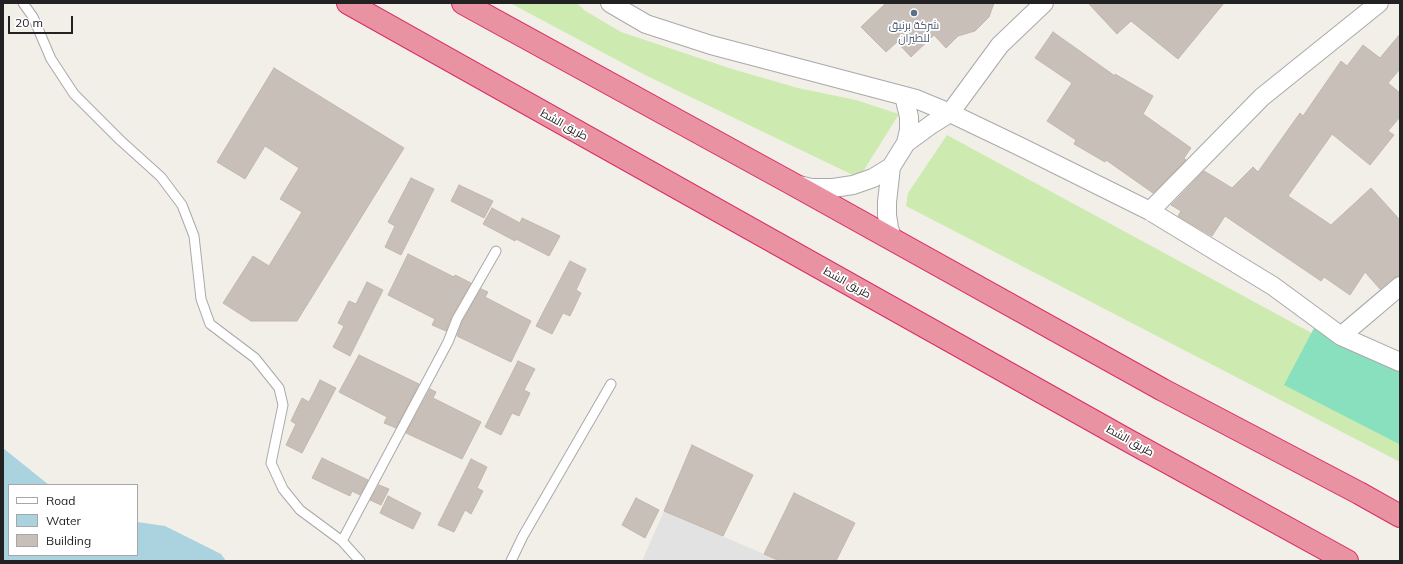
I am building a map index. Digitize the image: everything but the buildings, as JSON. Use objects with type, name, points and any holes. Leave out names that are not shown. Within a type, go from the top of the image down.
[{"type":"highway","name":"طريق الشط","points":[[348,3],[1347,561]]},
{"type":"highway","points":[[463,3],[1162,390],[1400,516]]},
{"type":"street","points":[[610,3],[646,24],[660,29],[711,45],[904,96],[950,113],[1150,212],[1273,286],[1341,336],[1400,362]]},
{"type":"street","points":[[906,143],[950,113],[1000,45],[1044,3]]},
{"type":"street","points":[[1150,212],[1262,97],[1379,3]]},
{"type":"street","points":[[893,240],[889,228],[887,202],[891,167],[906,143],[909,130],[909,117],[904,96]]},
{"type":"street","points":[[790,183],[811,188],[832,188],[853,185],[873,178],[891,167]]},
{"type":"street","points":[[1341,336],[1400,286]]},
{"type":"lane","points":[[23,3],[33,17],[51,59],[74,94],[120,140],[161,177],[182,205],[194,236],[201,299],[210,324],[255,358],[280,388],[283,405],[271,462],[283,489],[300,510],[342,541],[360,561]]},
{"type":"lane","points":[[342,541],[448,342],[457,319],[496,251]]},
{"type":"lane","points":[[511,561],[523,536],[611,384]]},
{"type":"green space","points":[[510,3],[577,3],[584,10],[621,32],[732,69],[798,88],[856,100],[899,114],[859,178],[645,75]]},
{"type":"green space","points":[[947,135],[1400,381],[1400,462],[906,206],[908,193]]},
{"type":"green space","points":[[1314,328],[1400,373],[1399,444],[1284,385]]},
{"type":"shaded area","points":[[664,511],[780,561],[642,561]]},
{"type":"water","points":[[3,448],[48,484],[8,484],[8,556],[138,556],[138,522],[165,526],[221,554],[226,561],[3,561]]},
{"type":"place","name":"شركة برنيق للطيران","points":[[914,13]]}]
